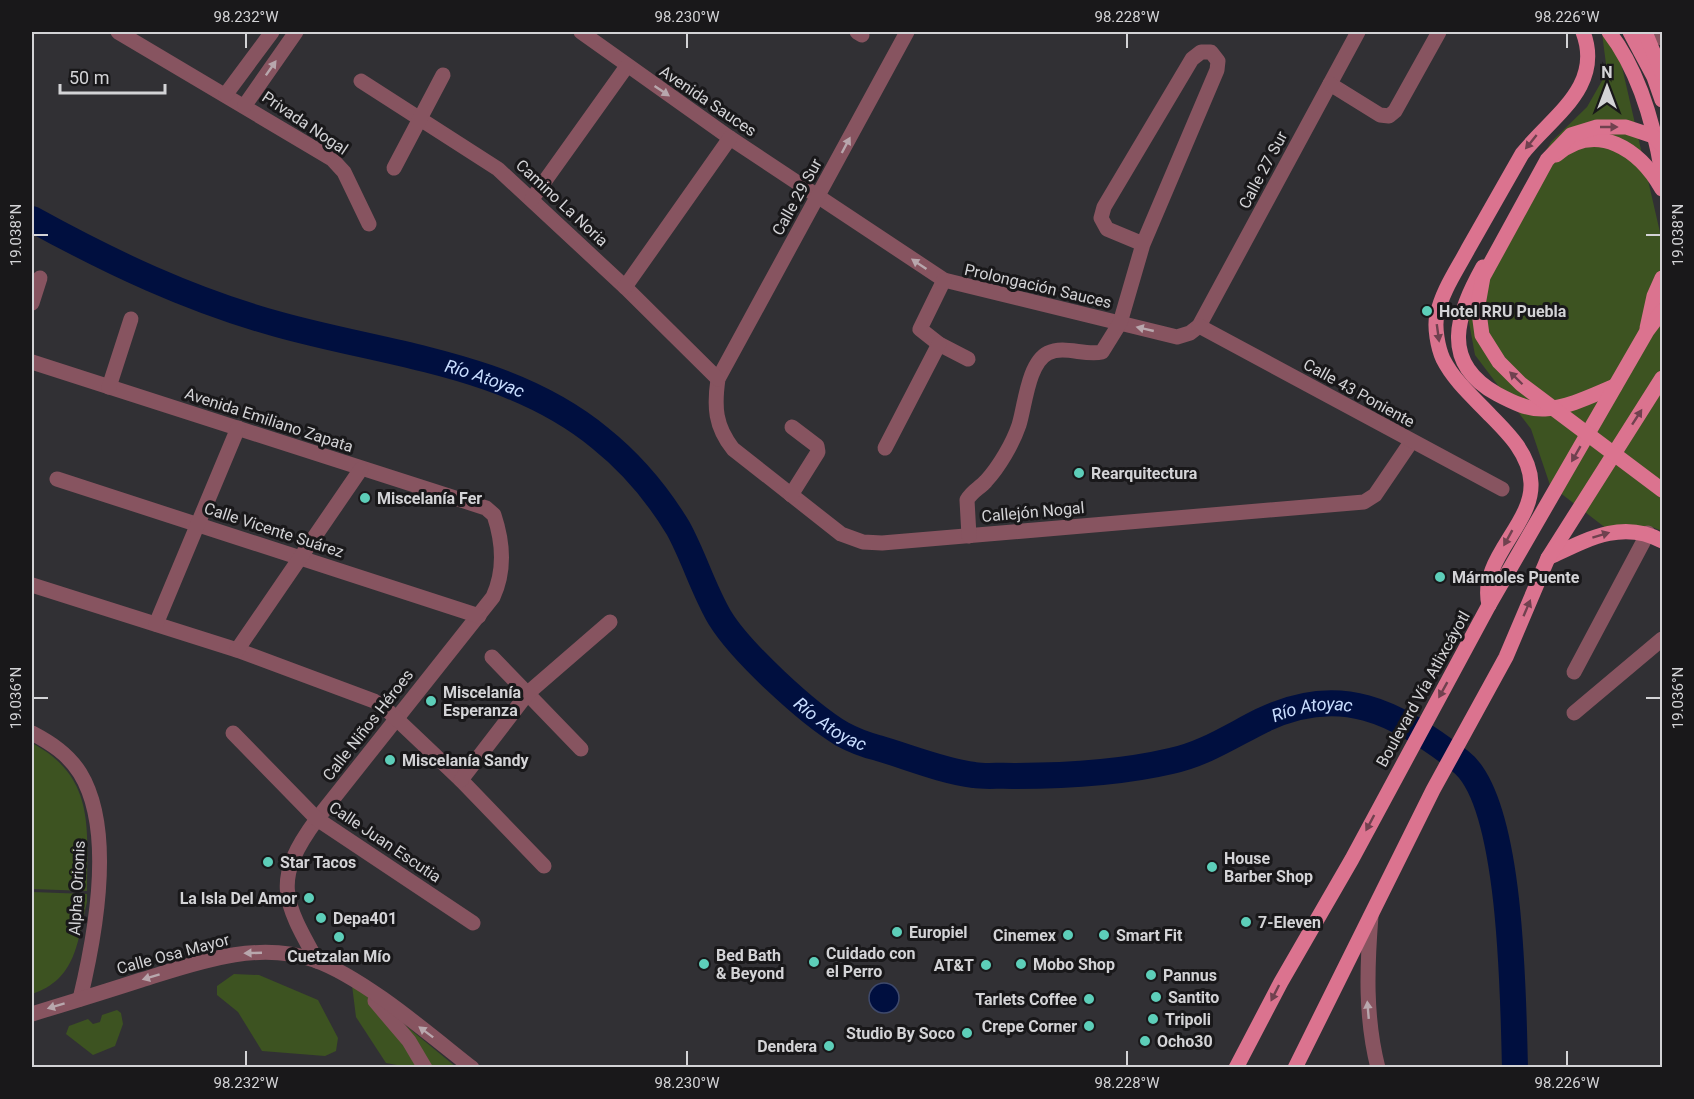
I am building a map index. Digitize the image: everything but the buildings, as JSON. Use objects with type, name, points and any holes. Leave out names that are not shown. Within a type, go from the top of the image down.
[{"type":"main road","points":[[1489,605],[1487,585],[1502,549],[1525,508],[1531,484],[1526,461],[1515,441],[1459,382],[1443,359],[1438,337],[1437,313],[1449,283],[1522,154],[1537,135],[1568,108],[1582,82],[1587,62],[1587,41],[1583,32]]},
{"type":"main road","points":[[1609,32],[1617,42],[1645,103],[1662,173]]},
{"type":"main road","points":[[1630,32],[1654,77],[1662,100]]},
{"type":"main road","points":[[1645,32],[1662,73]]},
{"type":"main road","points":[[1662,145],[1653,136],[1626,127],[1597,127],[1571,135],[1546,160],[1483,277],[1478,305],[1482,335],[1499,362],[1521,384],[1662,490]]},
{"type":"main road","points":[[1615,386],[1575,403],[1544,409],[1516,404],[1491,390],[1468,370],[1460,351],[1461,313],[1466,298],[1538,171],[1567,147],[1591,140],[1616,142],[1637,155],[1651,170],[1662,189]]},
{"type":"main road","points":[[1647,331],[1654,296],[1662,278]]},
{"type":"main road","points":[[1647,331],[1662,311]]},
{"type":"main road","name":"Boulevard Vía Atlixcáyotl","points":[[1236,1068],[1489,605],[1647,331]]},
{"type":"main road","points":[[1295,1068],[1433,790],[1506,657],[1548,558],[1662,378]]},
{"type":"main road","points":[[1548,558],[1605,532],[1648,533],[1662,541]]},
{"type":"street","name":"Privada Nogal","points":[[119,32],[245,105],[332,159],[344,172],[369,224]]},
{"type":"street","points":[[226,94],[272,32]]},
{"type":"street","points":[[245,105],[296,32]]},
{"type":"street","name":"Avenida Sauces","points":[[581,32],[610,50],[627,66],[730,138],[818,196]]},
{"type":"street","name":"Calle 29 Sur","points":[[718,379],[907,32]]},
{"type":"street","name":"Calle 27 Sur","points":[[1200,326],[1358,32]]},
{"type":"street","points":[[1330,84],[1380,115],[1389,116],[1395,111],[1439,32]]},
{"type":"street","points":[[1650,32],[1662,38]]},
{"type":"street","points":[[969,536],[966,500],[990,476],[1015,435],[1037,364],[1046,354],[1060,350],[1091,355],[1102,352],[1120,323],[1143,244],[1217,70],[1218,61],[1211,52],[1201,52],[1192,60],[1104,207],[1101,218],[1107,228],[1143,244]]},
{"type":"street","points":[[532,199],[627,66]]},
{"type":"street","points":[[394,168],[443,75]]},
{"type":"street","name":"Camino La Noria","points":[[360,81],[498,169],[625,287],[718,379]]},
{"type":"street","points":[[625,287],[730,138]]},
{"type":"street","name":"Prolongación Sauces","points":[[818,196],[944,280],[1177,337],[1190,333],[1200,326]]},
{"type":"street","points":[[32,303],[40,278]]},
{"type":"street","points":[[944,280],[920,329],[939,344],[968,359]]},
{"type":"street","points":[[110,387],[131,319]]},
{"type":"street","name":"Calle 43 Poniente","points":[[1200,326],[1411,442],[1502,489]]},
{"type":"street","points":[[885,448],[939,344]]},
{"type":"street","name":"Avenida Emiliano Zapata","points":[[32,362],[486,508],[494,515]]},
{"type":"street","name":"Callejón Nogal","points":[[718,379],[714,402],[716,420],[723,436],[733,449],[793,492],[841,534],[862,542],[900,542],[1364,502],[1375,495],[1411,442]]},
{"type":"street","points":[[792,427],[817,446],[818,452],[793,492]]},
{"type":"street","points":[[156,624],[238,428]]},
{"type":"street","points":[[237,650],[361,469]]},
{"type":"street","name":"Calle Vicente Suárez","points":[[57,479],[479,616]]},
{"type":"street","name":"Calle Niños Héroes","points":[[317,961],[292,913],[286,885],[293,855],[317,819],[479,616],[500,583],[502,565],[494,515]]},
{"type":"street","points":[[1574,672],[1648,533]]},
{"type":"street","points":[[32,585],[237,650],[374,701],[396,718],[461,780],[544,866]]},
{"type":"street","points":[[461,780],[528,693],[610,622]]},
{"type":"street","points":[[1574,713],[1662,639]]},
{"type":"street","points":[[492,657],[581,749]]},
{"type":"street","name":"Alpha Orionis","points":[[32,733],[55,746],[70,760],[84,783],[95,816],[98,841],[96,909],[80,999]]},
{"type":"street","name":"Calle Juan Escutia","points":[[233,733],[317,819],[473,923]]},
{"type":"street","points":[[1371,913],[1367,972],[1368,1013],[1378,1068]]},
{"type":"street","name":"Calle Osa Mayor","points":[[32,1014],[207,960],[234,954],[277,952],[317,961],[364,987],[472,1068]]},
{"type":"street","points":[[364,987],[408,1041],[425,1068]]},
{"type":"green space","points":[[1602,33],[1619,54],[1662,241],[1662,531],[1652,527],[1607,529],[1550,485],[1531,429],[1475,355],[1464,295],[1551,142],[1587,107],[1607,72]]},
{"type":"green space","points":[[32,743],[53,757],[68,772],[78,788],[84,807],[86,826],[87,891],[32,889]]},
{"type":"green space","points":[[32,892],[87,894],[87,902],[77,945],[67,969],[47,987],[32,994]]},
{"type":"green space","points":[[234,974],[259,975],[318,1000],[338,1038],[336,1051],[325,1056],[262,1051],[238,1012],[217,995],[217,986]]},
{"type":"green space","points":[[352,985],[388,1011],[456,1067],[408,1067],[386,1063],[356,1017]]},
{"type":"green space","points":[[117,1010],[121,1013],[123,1024],[115,1046],[93,1055],[66,1034],[69,1026],[88,1019],[93,1024],[100,1022],[102,1015]]},
{"type":"shaded area","points":[[884,983],[890,984],[898,992],[898,1004],[890,1012],[884,1013],[878,1012],[870,1004],[869,998],[870,992],[878,984]]},
{"type":"waterway","name":"Río Atoyac","points":[[32,219],[121,265],[213,304],[319,335],[446,364],[527,393],[565,413],[611,447],[633,468],[662,503],[678,528],[720,618],[743,648],[811,712],[842,734],[864,744],[962,773],[983,776],[1052,775],[1132,768],[1183,758],[1217,744],[1261,721],[1290,710],[1316,704],[1342,704],[1366,708],[1413,729],[1460,761],[1477,783],[1491,817],[1507,905],[1515,1068]]},
{"type":"place","name":"Hotel RRU Puebla","points":[[1427,311]]},
{"type":"place","name":"Rearquitectura","points":[[1079,473]]},
{"type":"place","name":"Miscelanía Fer","points":[[365,498]]},
{"type":"place","name":"Mármoles Puente","points":[[1440,577]]},
{"type":"place","name":"Miscelanía Esperanza","points":[[431,701]]},
{"type":"place","name":"Miscelanía Sandy","points":[[390,760]]},
{"type":"place","name":"Star Tacos","points":[[268,862]]},
{"type":"place","name":"House Barber Shop","points":[[1212,867]]},
{"type":"place","name":"La Isla Del Amor","points":[[309,898]]},
{"type":"place","name":"Depa401","points":[[321,918]]},
{"type":"place","name":"7-Eleven","points":[[1246,922]]},
{"type":"place","name":"Europiel","points":[[897,932]]},
{"type":"place","name":"Cinemex","points":[[1068,935]]},
{"type":"place","name":"Smart Fit","points":[[1104,935]]},
{"type":"place","name":"Cuetzalan Mío","points":[[339,937]]},
{"type":"place","name":"Cuidado con el Perro","points":[[814,962]]},
{"type":"place","name":"Bed Bath & Beyond","points":[[704,964]]},
{"type":"place","name":"Mobo Shop","points":[[1021,964]]},
{"type":"place","name":"AT&T","points":[[986,965]]},
{"type":"place","name":"Pannus","points":[[1151,975]]},
{"type":"place","name":"Santito","points":[[1156,997]]},
{"type":"place","name":"Tarlets Coffee","points":[[1089,999]]},
{"type":"place","name":"Tripoli","points":[[1153,1019]]},
{"type":"place","name":"Crepe Corner","points":[[1089,1026]]},
{"type":"place","name":"Studio By Soco","points":[[967,1033]]},
{"type":"place","name":"Ocho30","points":[[1145,1041]]},
{"type":"place","name":"Dendera","points":[[829,1046]]}]
